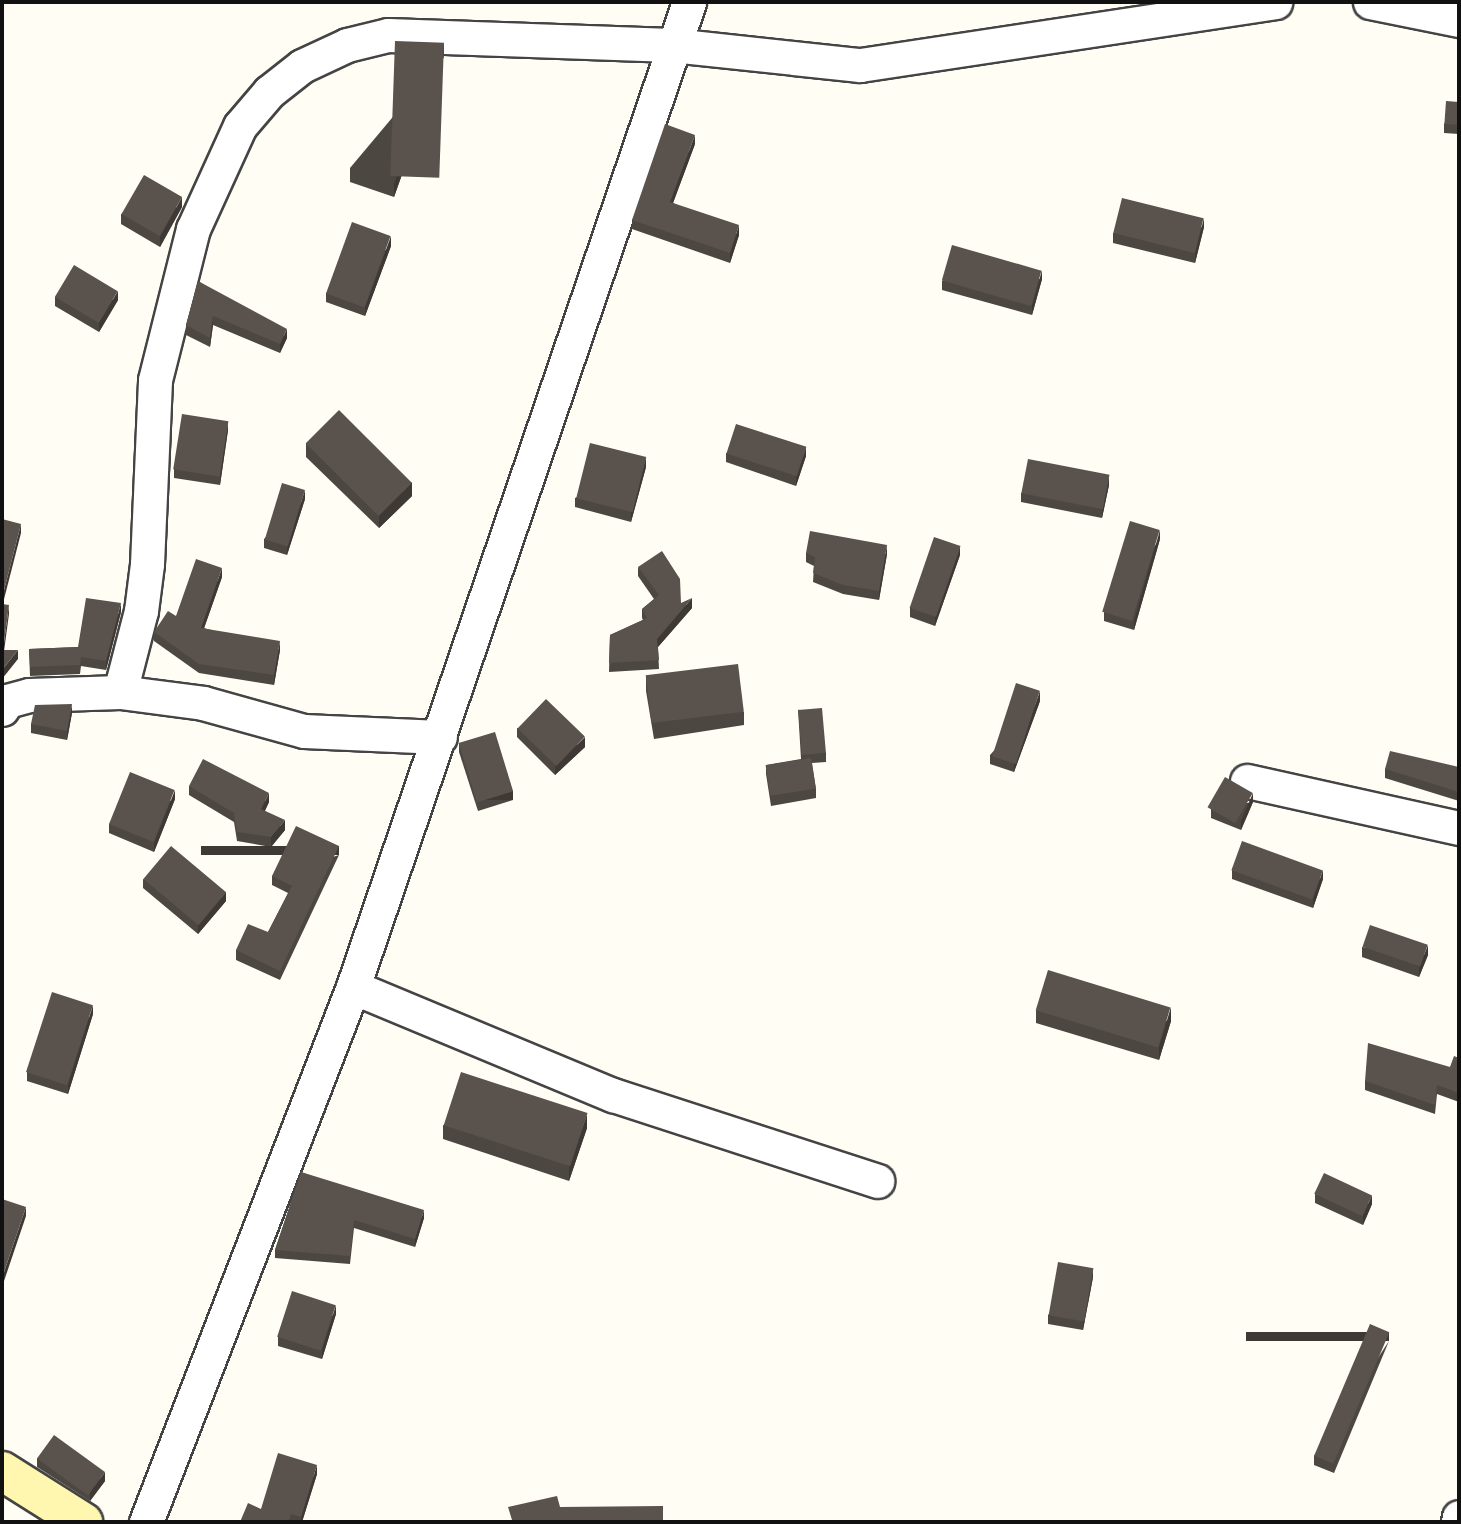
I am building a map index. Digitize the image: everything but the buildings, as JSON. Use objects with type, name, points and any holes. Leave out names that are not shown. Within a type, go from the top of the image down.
[{"type":"main road","points":[[2,1471],[83,1522]]},
{"type":"street","points":[[146,1522],[353,988],[672,45],[689,2]]},
{"type":"street","points":[[120,692],[144,588],[151,409],[160,353],[193,229],[240,126],[269,92],[302,66],[347,45],[388,35],[672,45],[860,65],[1275,2]]},
{"type":"street","points":[[1370,2],[1459,20]]},
{"type":"street","points":[[2,709],[7,701],[29,695],[120,692],[203,703],[304,731],[440,737]]},
{"type":"street","points":[[1247,781],[1459,828]]},
{"type":"street","points":[[353,988],[613,1095],[877,1181]]},
{"type":"street","points":[[1458,1522],[1459,1517]]}]
